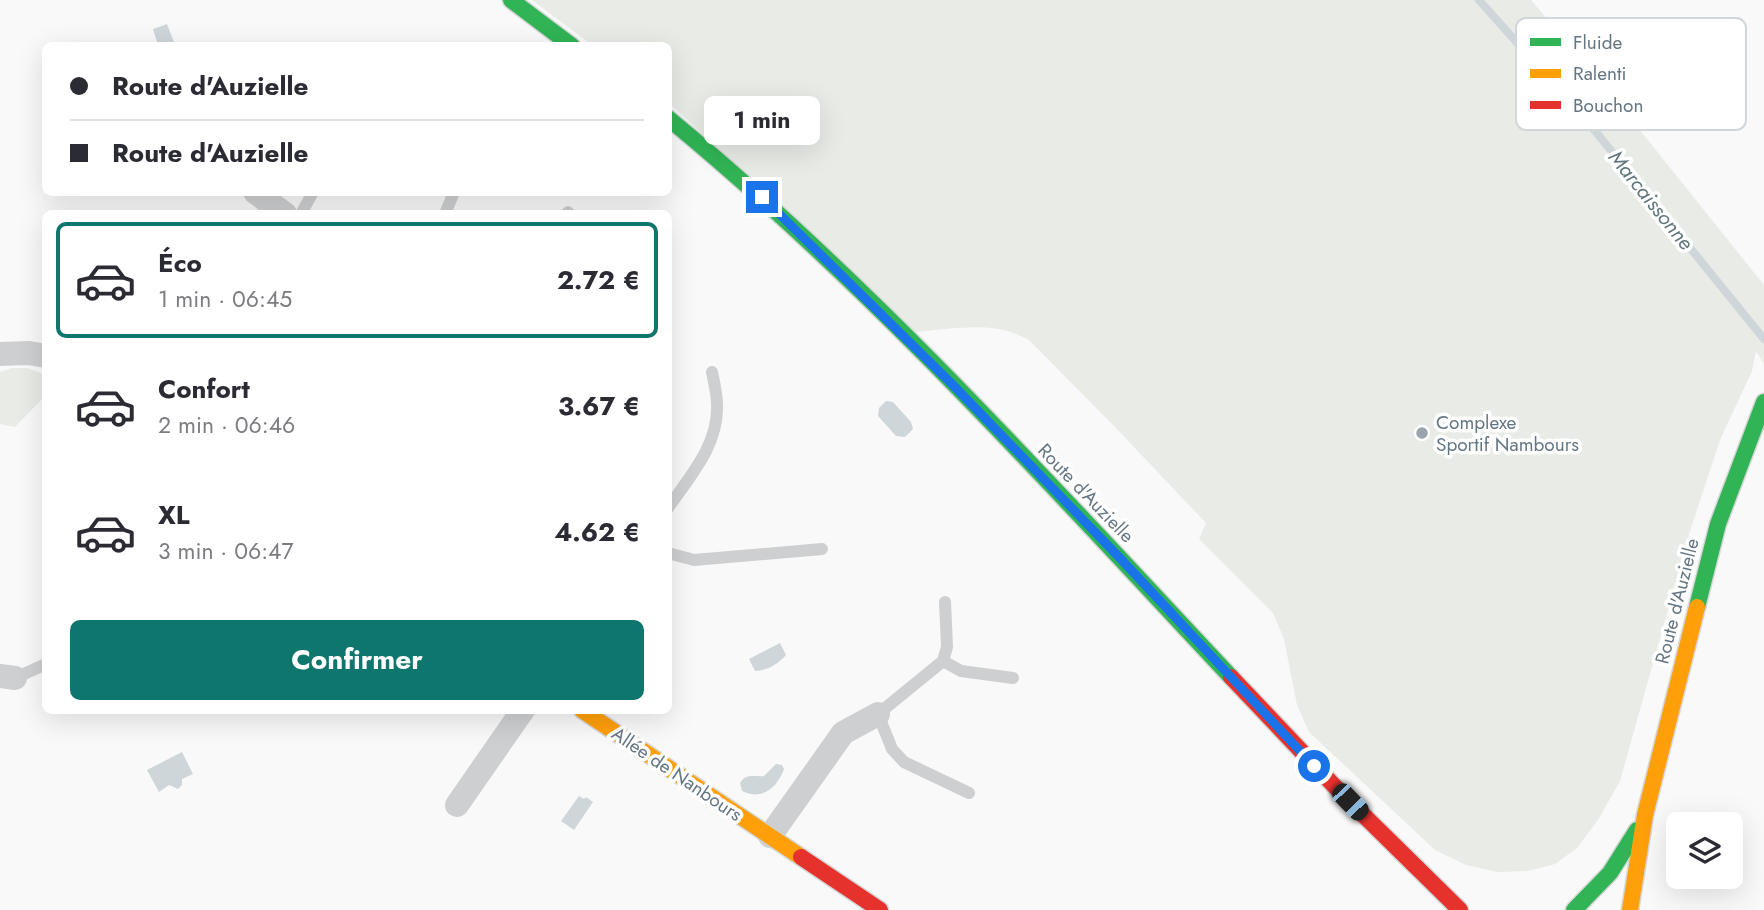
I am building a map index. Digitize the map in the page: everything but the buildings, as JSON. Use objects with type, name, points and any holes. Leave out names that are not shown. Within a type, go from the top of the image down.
[{"type":"street","points":[[511,0],[567,42]]},
{"type":"street","name":"Route d'Auzielle","points":[[672,121],[727,165],[780,213],[932,363],[1119,557],[1297,748],[1385,839],[1460,910]]},
{"type":"street","points":[[260,196],[280,210]]},
{"type":"street","points":[[0,354],[42,355]]},
{"type":"street","name":"Route d'Auzielle","points":[[1630,910],[1645,815],[1718,524],[1764,402]]},
{"type":"street","points":[[457,805],[520,714]]},
{"type":"street","name":"Allée de Nanbours","points":[[588,714],[880,910]]},
{"type":"street","points":[[770,836],[843,733],[878,714]]},
{"type":"street","name":"Route d'Auzielle","points":[[1574,910],[1619,864],[1645,815]]},
{"type":"lane","points":[[672,502],[709,447],[715,427],[717,405],[712,372]]},
{"type":"lane","points":[[672,553],[694,560],[822,549]]},
{"type":"lane","points":[[944,602],[947,647],[943,661],[878,714],[892,749],[904,762],[968,793]]},
{"type":"lane","points":[[943,661],[961,671],[1013,678]]},
{"type":"lane","points":[[7,677],[42,665]]},
{"type":"shaded area","name":"Complexe Sportif Nambours","points":[[532,0],[1531,0],[1546,18],[1516,18],[1516,130],[1640,130],[1764,285],[1764,364],[1756,351],[1752,371],[1720,440],[1690,531],[1620,781],[1598,820],[1577,848],[1555,864],[1528,871],[1497,872],[1466,865],[1435,850],[1309,732],[1297,705],[1284,639],[1273,613],[1199,539],[1206,523],[1029,340],[1002,330],[974,327],[915,332],[672,106],[672,42],[588,42]]},
{"type":"shaded area","points":[[167,24],[174,42],[157,42],[153,29]]},
{"type":"shaded area","points":[[12,368],[27,368],[42,374],[42,399],[15,427],[0,424],[0,372]]},
{"type":"shaded area","points":[[886,401],[893,402],[911,422],[913,429],[905,437],[896,436],[878,416],[879,408]]},
{"type":"shaded area","points":[[780,643],[786,655],[772,666],[755,671],[749,659]]},
{"type":"shaded area","points":[[182,752],[193,774],[182,779],[182,785],[178,789],[169,785],[159,792],[147,770]]},
{"type":"shaded area","points":[[776,764],[782,765],[784,769],[768,791],[749,794],[742,791],[740,783],[745,778],[764,776]]},
{"type":"shaded area","points":[[579,796],[593,802],[574,830],[561,821]]},
{"type":"waterway","name":"Marcaissonne","points":[[1479,0],[1516,41]]},
{"type":"waterway","name":"Marcaissonne","points":[[1594,130],[1764,339]]},
{"type":"traffic: fast","points":[[511,0],[567,42]]},
{"type":"traffic: fast","points":[[672,121],[817,249],[888,318],[1028,460],[1231,677]]},
{"type":"traffic: fast","points":[[1697,607],[1718,524],[1764,402]]},
{"type":"traffic: fast","points":[[1574,910],[1610,873],[1637,830]]},
{"type":"traffic: slow","points":[[1630,910],[1645,815],[1697,607]]},
{"type":"traffic: slow","points":[[588,714],[801,857]]},
{"type":"traffic: jam","points":[[1231,677],[1341,793],[1460,910]]},
{"type":"traffic: jam","points":[[801,857],[880,910]]},
{"type":"place","name":"Complexe Sportif Nambours","points":[[1422,433]]},
{"type":"route","points":[[762,197],[951,383],[1119,557],[1314,766]]}]
